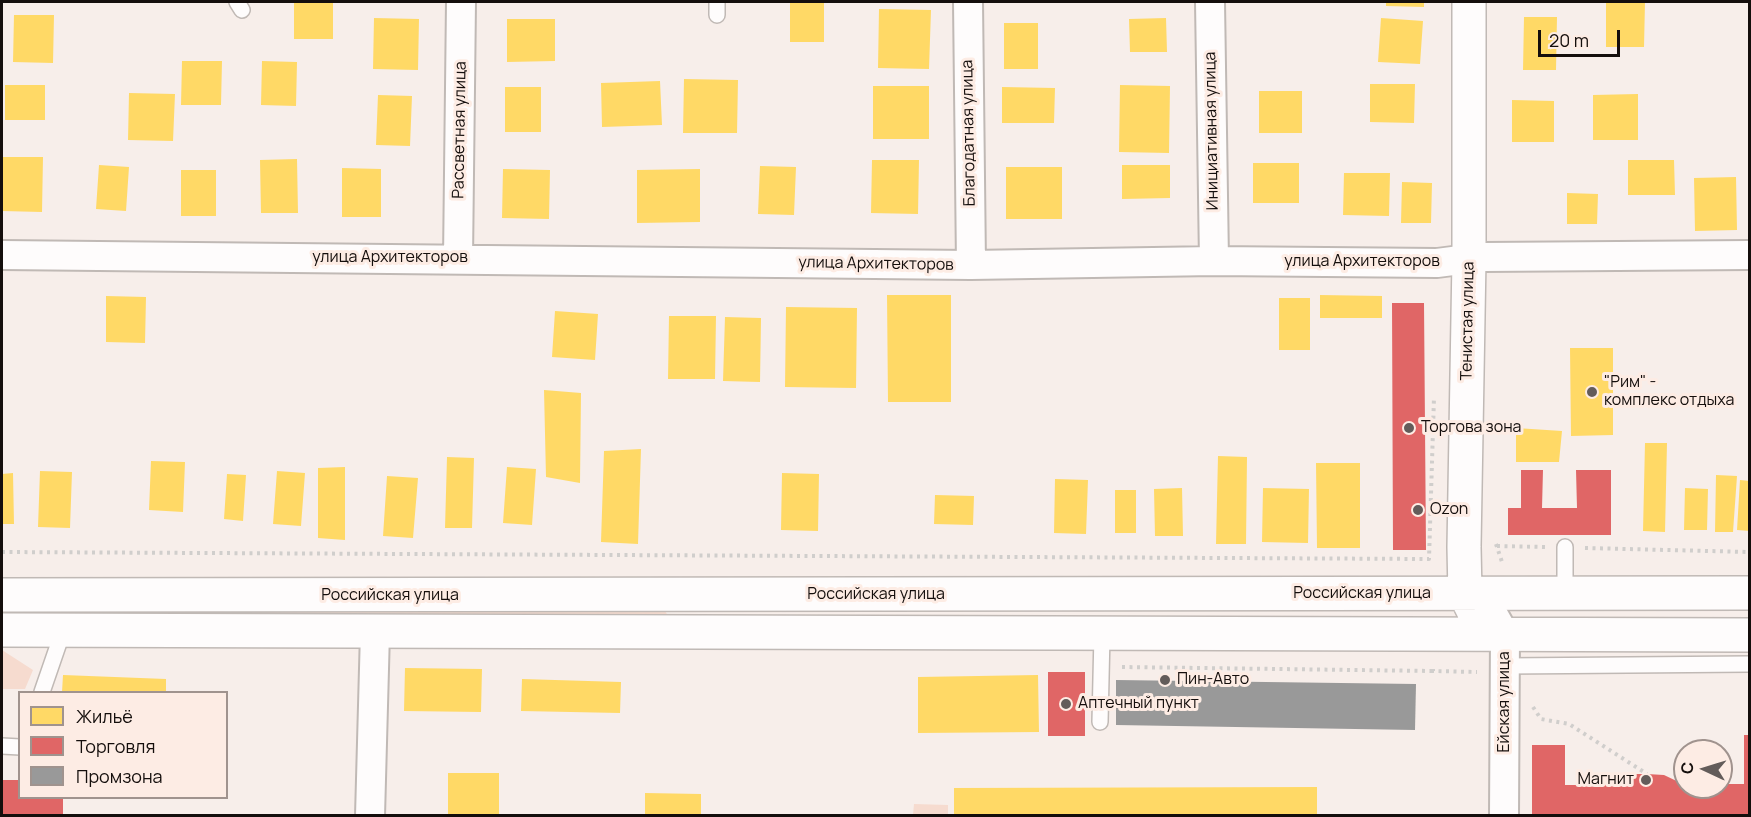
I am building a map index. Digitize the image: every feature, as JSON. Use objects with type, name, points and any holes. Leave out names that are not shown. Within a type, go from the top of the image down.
[{"type":"main road","name":"Тенистая улица","points":[[1469,2],[1469,259],[1474,594],[1499,645]]},
{"type":"main road","name":"Российская улица","points":[[2,595],[1749,593]]},
{"type":"main road","points":[[2,630],[1102,634],[1499,645],[1749,635]]},
{"type":"street","name":"Рассветная улица","points":[[458,259],[461,2]]},
{"type":"street","name":"Благодатная улица","points":[[968,2],[971,265]]},
{"type":"street","name":"Инициативная улица","points":[[1210,2],[1214,261]]},
{"type":"street","name":"улица Архитекторов","points":[[2,255],[971,265],[1214,261],[1437,263],[1469,259],[1586,263],[1749,255]]},
{"type":"street","points":[[370,816],[375,632]]},
{"type":"street","name":"Ейская улица","points":[[1499,645],[1504,816]]},
{"type":"lane","points":[[1564,594],[1565,547]]},
{"type":"lane","points":[[43,691],[63,631]]},
{"type":"lane","points":[[1100,722],[1102,634]]},
{"type":"lane","points":[[1499,645],[1749,664]]},
{"type":"lane","points":[[2,746],[18,747]]},
{"type":"path","points":[[2,552],[1429,559],[1434,392]]},
{"type":"path","points":[[1497,546],[1749,552]]},
{"type":"shaded area","points":[[106,605],[665,611],[672,622],[107,619]]},
{"type":"shaded area","points":[[2,650],[33,670],[25,689],[2,689]]},
{"type":"shaded area","points":[[914,804],[948,805],[948,815],[913,815]]},
{"type":"building: Жильё","points":[[294,2],[333,2],[333,39],[294,39]]},
{"type":"building: Жильё","points":[[790,2],[824,2],[824,42],[790,42]]},
{"type":"building: Жильё","points":[[1386,2],[1424,2],[1424,7],[1386,6]]},
{"type":"building: Жильё","points":[[1606,2],[1645,2],[1644,47],[1606,47]]},
{"type":"building: Жильё","points":[[879,9],[931,10],[929,69],[878,68]]},
{"type":"building: Жильё","points":[[14,15],[54,15],[53,63],[13,62]]},
{"type":"building: Жильё","points":[[1524,17],[1557,17],[1556,70],[1523,70]]},
{"type":"building: Жильё","points":[[374,18],[419,19],[418,70],[373,69]]},
{"type":"building: Жильё","points":[[1166,18],[1167,52],[1130,52],[1129,19]]},
{"type":"building: Жильё","points":[[1381,18],[1423,21],[1420,64],[1378,62]]},
{"type":"building: Жильё","points":[[507,19],[555,19],[555,61],[507,62]]},
{"type":"building: Жильё","points":[[1004,23],[1038,23],[1038,69],[1004,69]]},
{"type":"building: Жильё","points":[[182,61],[222,61],[221,105],[181,105]]},
{"type":"building: Жильё","points":[[262,61],[297,62],[296,106],[261,105]]},
{"type":"building: Жильё","points":[[684,79],[738,80],[737,133],[683,133]]},
{"type":"building: Жильё","points":[[660,81],[662,125],[602,127],[601,83]]},
{"type":"building: Жильё","points":[[1370,84],[1415,84],[1414,123],[1370,122]]},
{"type":"building: Жильё","points":[[5,85],[45,85],[45,120],[5,120]]},
{"type":"building: Жильё","points":[[1120,85],[1170,86],[1169,153],[1119,152]]},
{"type":"building: Жильё","points":[[873,86],[929,86],[929,139],[873,139]]},
{"type":"building: Жильё","points":[[505,87],[541,87],[541,132],[505,132]]},
{"type":"building: Жильё","points":[[1002,87],[1055,88],[1054,123],[1002,123]]},
{"type":"building: Жильё","points":[[1259,91],[1302,91],[1302,133],[1259,133]]},
{"type":"building: Жильё","points":[[129,93],[175,94],[173,141],[128,140]]},
{"type":"building: Жильё","points":[[1638,94],[1638,140],[1593,140],[1593,95]]},
{"type":"building: Жильё","points":[[378,95],[412,96],[410,146],[376,145]]},
{"type":"building: Жильё","points":[[1512,100],[1554,101],[1554,142],[1512,142]]},
{"type":"building: Жильё","points":[[3,157],[43,157],[42,212],[2,211]]},
{"type":"building: Жильё","points":[[297,159],[298,213],[261,213],[260,160]]},
{"type":"building: Жильё","points":[[872,160],[919,160],[918,214],[871,213]]},
{"type":"building: Жильё","points":[[1628,160],[1674,160],[1675,195],[1628,195]]},
{"type":"building: Жильё","points":[[1253,163],[1299,163],[1299,203],[1253,203]]},
{"type":"building: Жильё","points":[[99,165],[129,167],[126,211],[96,209]]},
{"type":"building: Жильё","points":[[1122,165],[1170,165],[1170,198],[1122,199]]},
{"type":"building: Жильё","points":[[760,166],[796,167],[794,215],[758,214]]},
{"type":"building: Жильё","points":[[1006,167],[1062,167],[1062,219],[1006,219]]},
{"type":"building: Жильё","points":[[342,168],[381,169],[381,217],[342,217]]},
{"type":"building: Жильё","points":[[503,169],[550,170],[549,219],[502,218]]},
{"type":"building: Жильё","points":[[700,169],[700,222],[637,223],[637,170]]},
{"type":"building: Жильё","points":[[181,170],[216,170],[216,216],[181,216]]},
{"type":"building: Жильё","points":[[1344,173],[1390,173],[1389,216],[1343,215]]},
{"type":"building: Жильё","points":[[1736,177],[1737,230],[1695,231],[1694,178]]},
{"type":"building: Жильё","points":[[1402,182],[1432,183],[1431,223],[1401,223]]},
{"type":"building: Жильё","points":[[1567,193],[1598,194],[1597,224],[1567,224]]},
{"type":"building: Жильё","points":[[887,295],[951,295],[951,402],[888,402]]},
{"type":"building: Жильё","points":[[1320,295],[1382,296],[1382,318],[1320,318]]},
{"type":"building: Жильё","points":[[106,296],[146,297],[145,343],[106,342]]},
{"type":"building: Жильё","points":[[1279,298],[1310,298],[1310,350],[1279,350]]},
{"type":"building: Жильё","points":[[786,307],[857,308],[856,388],[785,387]]},
{"type":"building: Жильё","points":[[555,311],[598,314],[595,360],[552,357]]},
{"type":"building: Жильё","points":[[669,316],[716,316],[715,379],[668,379]]},
{"type":"building: Жильё","points":[[725,317],[761,318],[760,382],[723,381]]},
{"type":"building: Жильё","name":"\"Рим\" - комплекс отдыха","points":[[1570,348],[1613,348],[1613,435],[1571,436]]},
{"type":"building: Жильё","points":[[544,390],[581,393],[580,483],[546,477]]},
{"type":"building: Жильё","points":[[1516,428],[1562,431],[1559,462],[1516,462]]},
{"type":"building: Жильё","points":[[1645,443],[1667,443],[1665,532],[1643,531]]},
{"type":"building: Жильё","points":[[641,449],[638,544],[601,542],[604,451]]},
{"type":"building: Жильё","points":[[1218,456],[1247,457],[1246,544],[1216,544]]},
{"type":"building: Жильё","points":[[447,457],[474,458],[472,528],[445,528]]},
{"type":"building: Жильё","points":[[151,461],[185,462],[183,512],[149,510]]},
{"type":"building: Жильё","points":[[1316,463],[1360,463],[1360,548],[1317,548]]},
{"type":"building: Жильё","points":[[345,467],[345,540],[318,538],[318,468]]},
{"type":"building: Жильё","points":[[507,467],[536,469],[532,525],[503,523]]},
{"type":"building: Жильё","points":[[40,471],[72,472],[70,528],[38,527]]},
{"type":"building: Жильё","points":[[277,471],[305,473],[301,526],[273,524]]},
{"type":"building: Жильё","points":[[13,473],[14,524],[2,524],[2,474]]},
{"type":"building: Жильё","points":[[782,473],[819,474],[818,531],[781,530]]},
{"type":"building: Жильё","points":[[227,474],[246,475],[243,521],[224,519]]},
{"type":"building: Жильё","points":[[1716,475],[1737,476],[1733,532],[1715,532]]},
{"type":"building: Жильё","points":[[387,476],[418,478],[413,538],[383,536]]},
{"type":"building: Жильё","points":[[1055,479],[1088,480],[1086,534],[1054,533]]},
{"type":"building: Жильё","points":[[1740,480],[1750,481],[1750,531],[1737,530]]},
{"type":"building: Жильё","points":[[1182,488],[1183,536],[1155,536],[1154,489]]},
{"type":"building: Жильё","points":[[1263,488],[1309,489],[1308,543],[1262,542]]},
{"type":"building: Жильё","points":[[1685,488],[1708,489],[1707,530],[1684,530]]},
{"type":"building: Жильё","points":[[1115,490],[1136,490],[1136,533],[1115,533]]},
{"type":"building: Жильё","points":[[935,495],[974,496],[973,525],[934,524]]},
{"type":"building: Жильё","points":[[405,668],[482,669],[481,712],[404,711]]},
{"type":"building: Жильё","points":[[63,675],[166,679],[166,691],[62,691]]},
{"type":"building: Жильё","points":[[1038,675],[1039,732],[918,733],[918,677]]},
{"type":"building: Жильё","points":[[522,679],[621,682],[620,713],[521,711]]},
{"type":"building: Жильё","points":[[448,773],[499,773],[499,816],[448,816]]},
{"type":"building: Жильё","points":[[1317,787],[1317,816],[954,816],[954,788]]},
{"type":"building: Жильё","points":[[645,793],[701,794],[701,816],[645,816]]},
{"type":"building: Торговля","name":"Торгова зона","points":[[1392,303],[1424,303],[1426,550],[1393,550]]},
{"type":"building: Торговля","points":[[1521,470],[1543,470],[1542,508],[1577,508],[1576,470],[1611,470],[1611,535],[1508,535],[1508,508],[1521,508]]},
{"type":"building: Торговля","name":"Аптечный пункт","points":[[1048,672],[1085,672],[1085,736],[1048,736]]},
{"type":"building: Торговля","name":"Магнит","points":[[1744,735],[1750,735],[1750,816],[1532,816],[1532,745],[1565,745],[1565,785],[1605,785],[1635,774],[1664,775],[1673,779],[1673,799],[1733,799],[1733,784],[1744,784]]},
{"type":"building: Торговля","points":[[2,780],[18,780],[18,799],[63,799],[63,816],[2,816]]},
{"type":"building: Промзона","points":[[1116,680],[1416,684],[1415,730],[1116,725]]},
{"type":"place","name":"\"Рим\" - комплекс отдыха","points":[[1592,392]]},
{"type":"place","name":"Торгова зона","points":[[1409,428]]},
{"type":"place","name":"Ozon","points":[[1418,510]]},
{"type":"place","name":"Пин-Авто","points":[[1165,680]]},
{"type":"place","name":"Аптечный пункт","points":[[1066,704]]},
{"type":"place","name":"Магнит","points":[[1646,780]]}]
